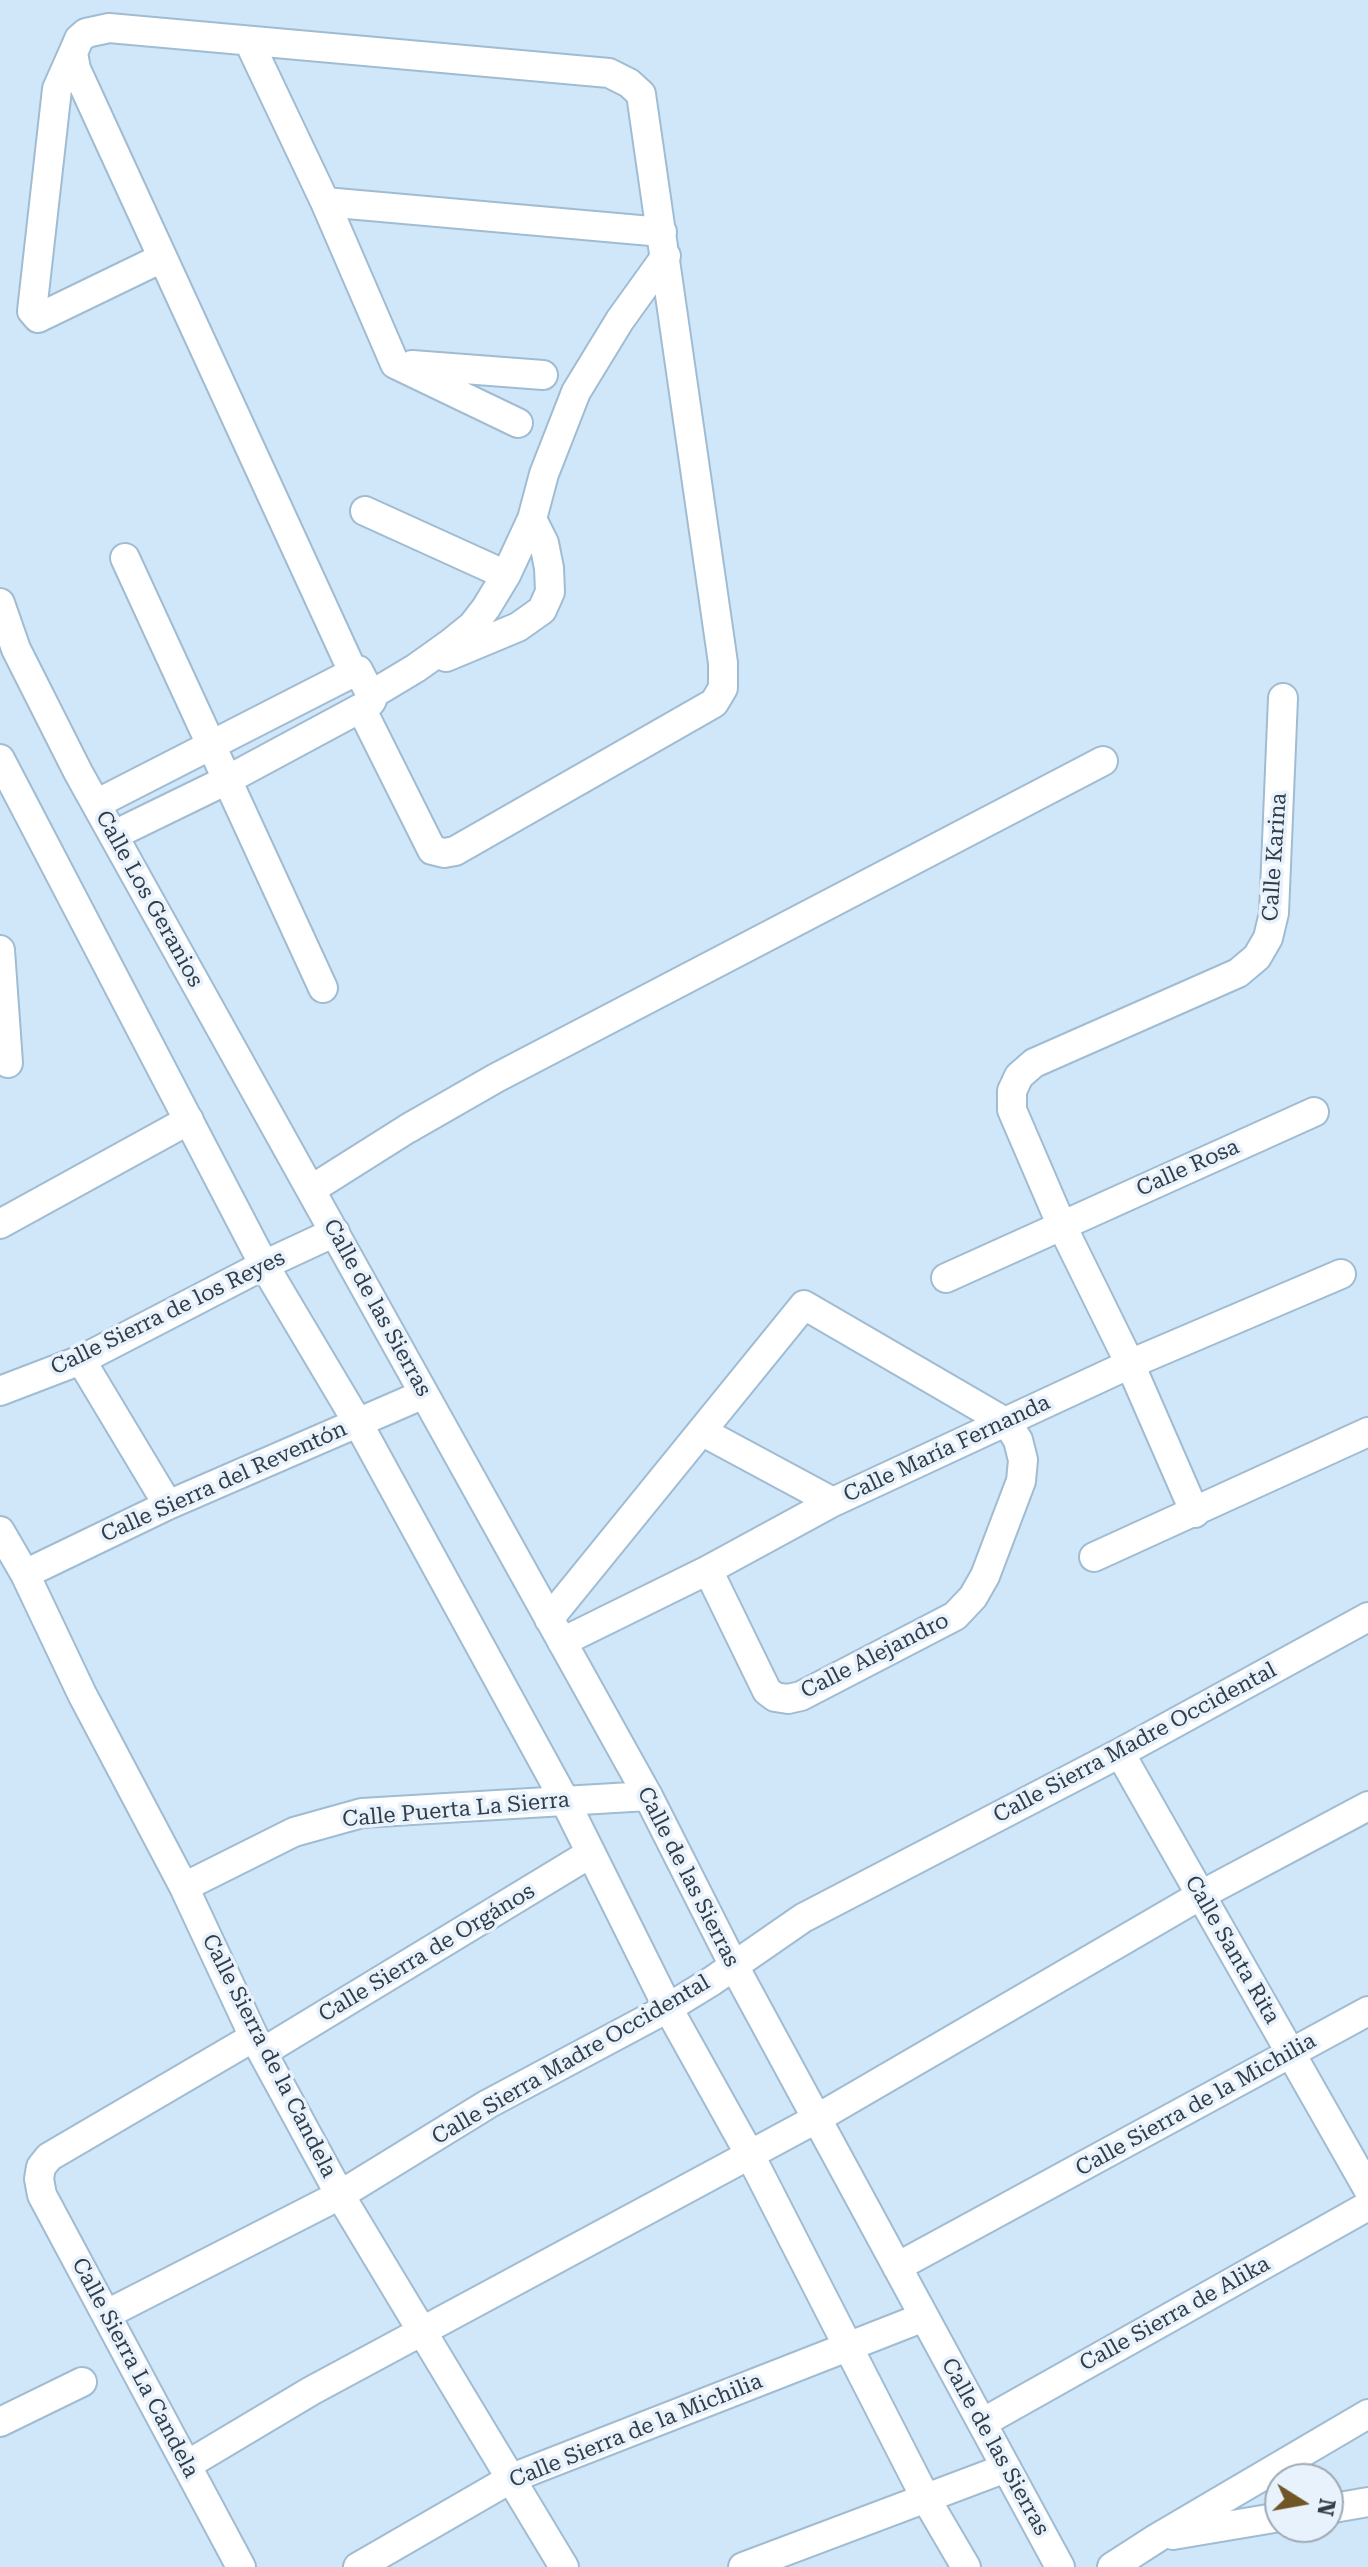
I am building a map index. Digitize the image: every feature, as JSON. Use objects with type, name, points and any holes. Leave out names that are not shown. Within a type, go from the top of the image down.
[{"type":"street","points":[[96,804],[358,670],[366,702],[432,850],[444,853],[455,851],[714,703],[723,688],[723,663],[641,94],[629,83],[609,73],[109,28],[86,33],[79,39],[57,89],[32,311],[38,318],[162,258]]},
{"type":"street","points":[[249,42],[325,202],[395,364],[518,423]]},
{"type":"street","points":[[73,53],[76,69],[353,672]]},
{"type":"street","points":[[325,202],[664,244]]},
{"type":"street","points":[[114,835],[227,780],[366,702],[472,626],[506,575],[532,519],[544,474],[576,392],[664,244]]},
{"type":"street","points":[[395,364],[543,375]]},
{"type":"street","points":[[365,511],[506,575]]},
{"type":"street","points":[[416,668],[518,627],[542,610],[550,592],[549,568],[544,543],[532,519]]},
{"type":"street","points":[[125,558],[323,988]]},
{"type":"street","name":"Calle Los Geranios","points":[[0,603],[16,649],[96,804],[312,1189]]},
{"type":"street","name":"Calle Karina","points":[[1061,1224],[1012,1110],[1012,1091],[1019,1076],[1034,1063],[1238,973],[1257,957],[1268,938],[1274,913],[1283,698]]},
{"type":"street","points":[[0,759],[264,1265],[358,1423],[565,1801],[668,2008],[750,2155],[925,2497],[966,2567]]},
{"type":"street","points":[[312,1189],[496,1078],[1103,761]]},
{"type":"street","points":[[0,950],[8,1063]]},
{"type":"street","name":"Calle Rosa","points":[[946,1278],[1314,1112]]},
{"type":"street","points":[[0,1224],[189,1120]]},
{"type":"street","name":"Calle de las Sierras","points":[[312,1189],[648,1796],[734,1966],[1060,2567]]},
{"type":"street","points":[[1061,1224],[1130,1364],[1195,1513]]},
{"type":"street","name":"Calle Sierra de los Reyes","points":[[0,1391],[81,1360],[264,1265],[335,1232]]},
{"type":"street","name":"Calle María Fernanda","points":[[555,1630],[708,1570],[833,1502],[1130,1364],[1341,1274]]},
{"type":"street","points":[[555,1630],[703,1432],[794,1299],[1007,1423]]},
{"type":"street","points":[[81,1360],[168,1505]]},
{"type":"street","name":"Calle Sierra del Reventón","points":[[25,1574],[168,1505],[424,1394]]},
{"type":"street","name":"Calle Alejandro","points":[[708,1570],[777,1711],[788,1699],[801,1696],[955,1616],[973,1597],[985,1576],[1021,1481],[1023,1460],[1018,1440],[1007,1423]]},
{"type":"street","points":[[703,1432],[833,1502]]},
{"type":"street","points":[[1094,1557],[1368,1432]]},
{"type":"street","name":"Calle Sierra de la Candela","points":[[0,1531],[25,1574],[82,1694],[184,1887],[258,2045],[340,2195],[564,2567]]},
{"type":"street","name":"Calle Sierra Madre Occidental","points":[[107,2314],[340,2195],[488,2104],[668,2008],[803,1918],[1120,1753],[1368,1617]]},
{"type":"street","name":"Calle Santa Rita","points":[[1120,1753],[1368,2189]]},
{"type":"street","name":"Calle Puerta La Sierra","points":[[184,1887],[294,1832],[362,1813],[648,1796]]},
{"type":"street","points":[[187,2465],[311,2391],[816,2119],[1201,1895],[1368,1806]]},
{"type":"street","name":"Calle Sierra de Orgános","points":[[41,2167],[49,2157],[258,2045],[591,1853]]},
{"type":"street","name":"Calle Sierra de la Michilia","points":[[897,2267],[1368,2011]]},
{"type":"street","name":"Calle Sierra La Candela","points":[[41,2167],[39,2179],[42,2195],[241,2567]]},
{"type":"street","name":"Calle Sierra de Alika","points":[[982,2423],[1368,2206]]},
{"type":"street","name":"Calle Sierra de la Michilia","points":[[358,2567],[512,2478],[924,2317]]},
{"type":"street","points":[[0,2422],[82,2382]]},
{"type":"street","points":[[1112,2567],[1368,2414]]},
{"type":"street","points":[[743,2567],[1006,2468]]},
{"type":"street","points":[[1344,2506],[1368,2502]]},
{"type":"street","points":[[1157,2538],[1264,2520]]}]
